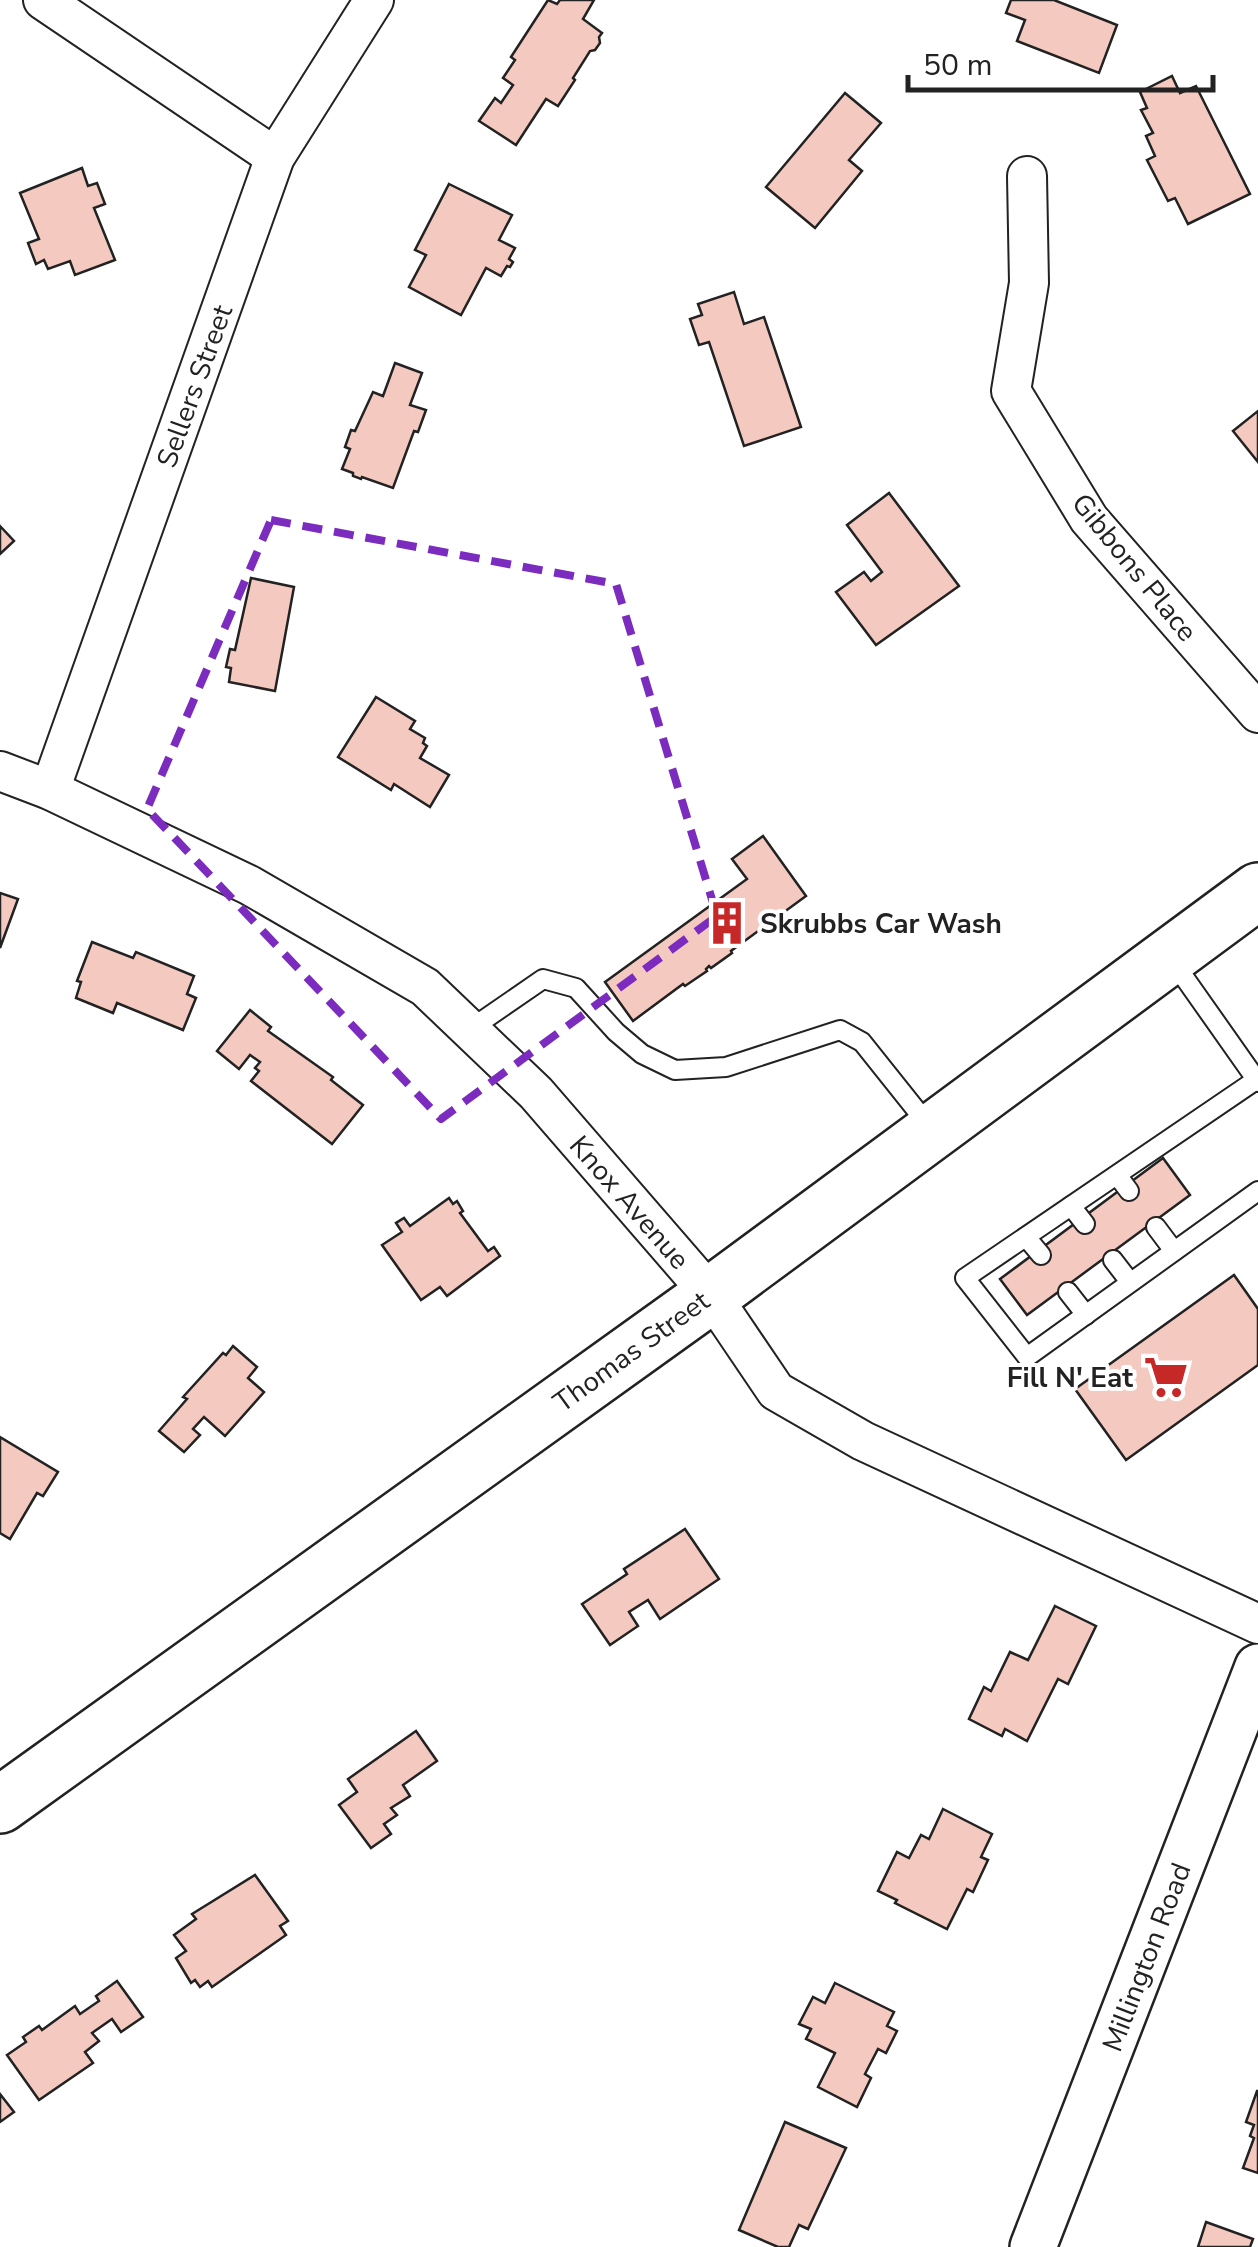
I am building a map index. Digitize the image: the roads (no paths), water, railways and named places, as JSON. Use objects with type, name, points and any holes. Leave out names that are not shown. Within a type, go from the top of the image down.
[{"type":"highway","name":"Thomas Street","points":[[0,1805],[710,1294],[1258,891]]},
{"type":"street","points":[[43,0],[276,158]]},
{"type":"street","name":"Sellers Street","points":[[50,790],[276,158],[374,0]]},
{"type":"street","name":"Gibbons Place","points":[[1027,176],[1029,283],[1011,392],[1089,519],[1258,714]]},
{"type":"street","name":"Knox Avenue","points":[[0,771],[50,790],[265,894],[425,986],[536,1093],[710,1294],[776,1391],[863,1440],[1258,1624]]},
{"type":"street","name":"Millington Road","points":[[1033,2247],[1258,1667]]},
{"type":"lane","points":[[1170,956],[1257,1081],[965,1278],[1027,1356],[1258,1191]]},
{"type":"lane","points":[[469,1030],[543,979],[576,988],[642,1054],[676,1070],[726,1067],[840,1030],[862,1042],[933,1130]]},
{"type":"lane","points":[[1117,1175],[1129,1191]]},
{"type":"lane","points":[[1071,1206],[1085,1224]]},
{"type":"lane","points":[[1156,1227],[1174,1251]]},
{"type":"lane","points":[[1026,1236],[1040,1255]]},
{"type":"lane","points":[[1113,1260],[1130,1282]]},
{"type":"lane","points":[[1068,1292],[1086,1315]]},
{"type":"place","name":"Skrubbs Car Wash","points":[[727,923]]},
{"type":"place","name":"Fill N' Eat","points":[[1166,1377]]}]
